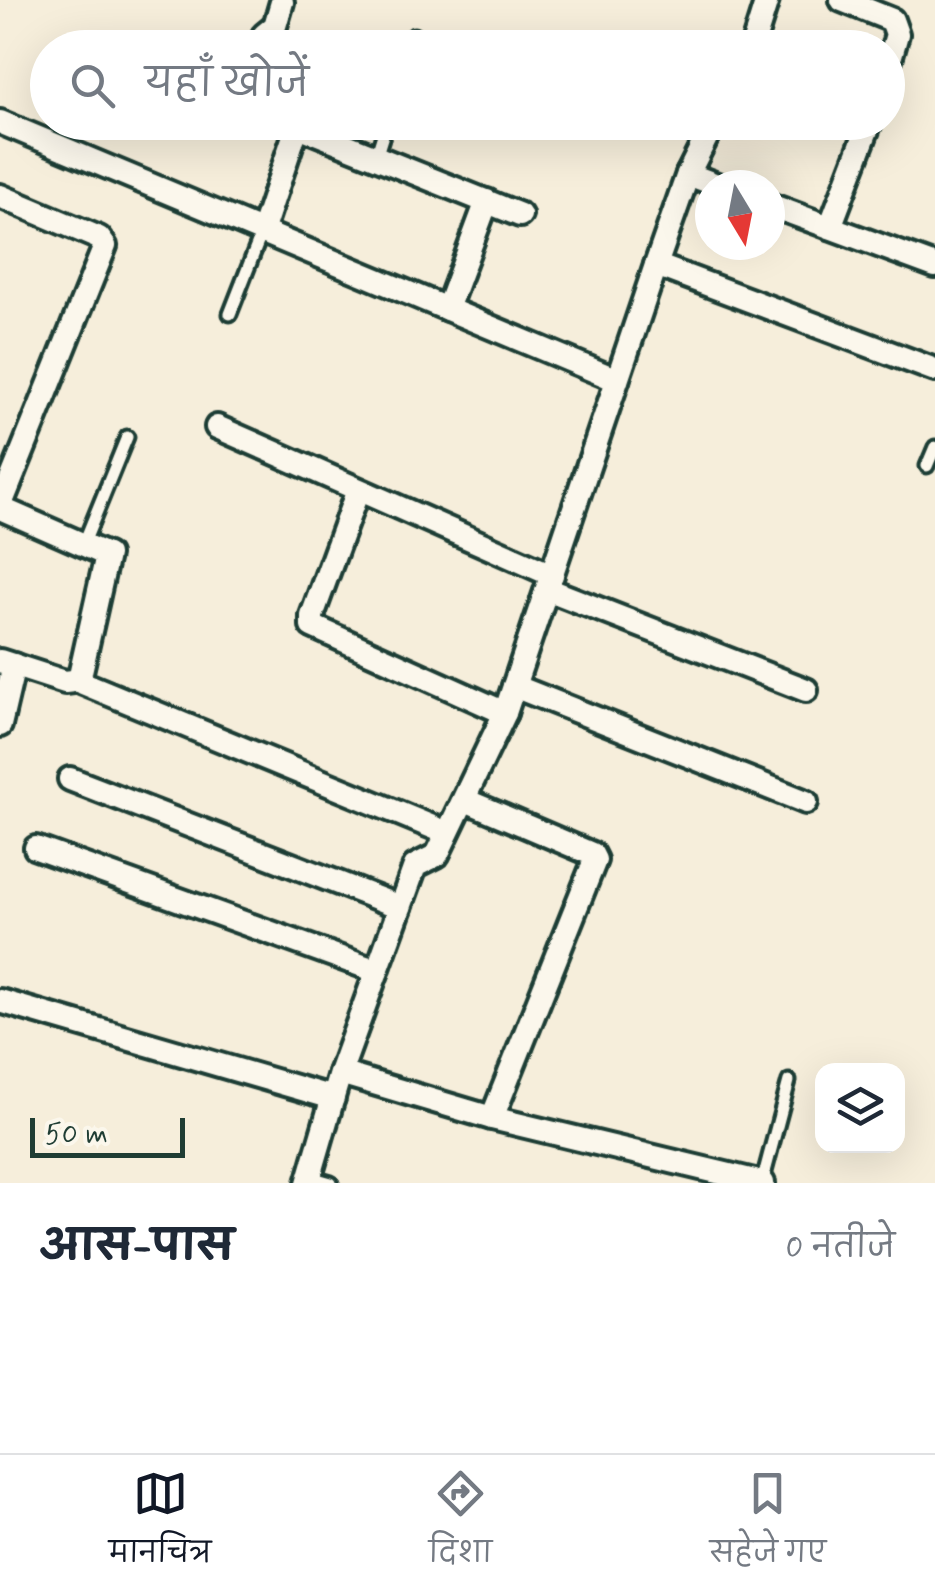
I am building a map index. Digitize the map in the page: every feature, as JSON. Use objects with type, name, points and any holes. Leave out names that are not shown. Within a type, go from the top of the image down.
[{"type":"street","points":[[758,30],[767,0]]},
{"type":"street","points":[[842,0],[892,20],[896,30]]},
{"type":"street","points":[[270,30],[282,2]]},
{"type":"street","points":[[0,122],[30,135]]},
{"type":"street","points":[[43,140],[617,380]]},
{"type":"street","points":[[262,232],[288,140]]},
{"type":"street","points":[[331,140],[520,214]]},
{"type":"street","points":[[316,1181],[340,1073],[415,866],[437,855],[505,713],[656,265],[688,174],[705,140]]},
{"type":"street","points":[[830,227],[863,140]]},
{"type":"street","points":[[688,174],[695,177]]},
{"type":"street","points":[[1,198],[99,238],[106,246],[0,507],[104,552],[108,561],[81,680]]},
{"type":"street","points":[[448,309],[487,200]]},
{"type":"street","points":[[785,210],[935,266]]},
{"type":"street","points":[[656,265],[935,370]]},
{"type":"street","points":[[217,427],[549,582],[806,690]]},
{"type":"street","points":[[358,490],[312,616],[312,626],[505,713]]},
{"type":"street","points":[[0,725],[7,663],[71,683],[81,680],[448,833]]},
{"type":"street","points":[[514,686],[806,802]]},
{"type":"street","points":[[70,779],[400,907]]},
{"type":"street","points":[[465,800],[592,854],[595,860],[492,1118]]},
{"type":"street","points":[[36,848],[377,971]]},
{"type":"street","points":[[0,1001],[333,1098]]},
{"type":"street","points":[[340,1073],[492,1118],[762,1183]]},
{"type":"lane","points":[[376,157],[381,140]]},
{"type":"lane","points":[[230,314],[262,232]]},
{"type":"lane","points":[[84,543],[127,436]]},
{"type":"lane","points":[[928,466],[935,447]]},
{"type":"lane","points":[[762,1183],[789,1081]]}]
